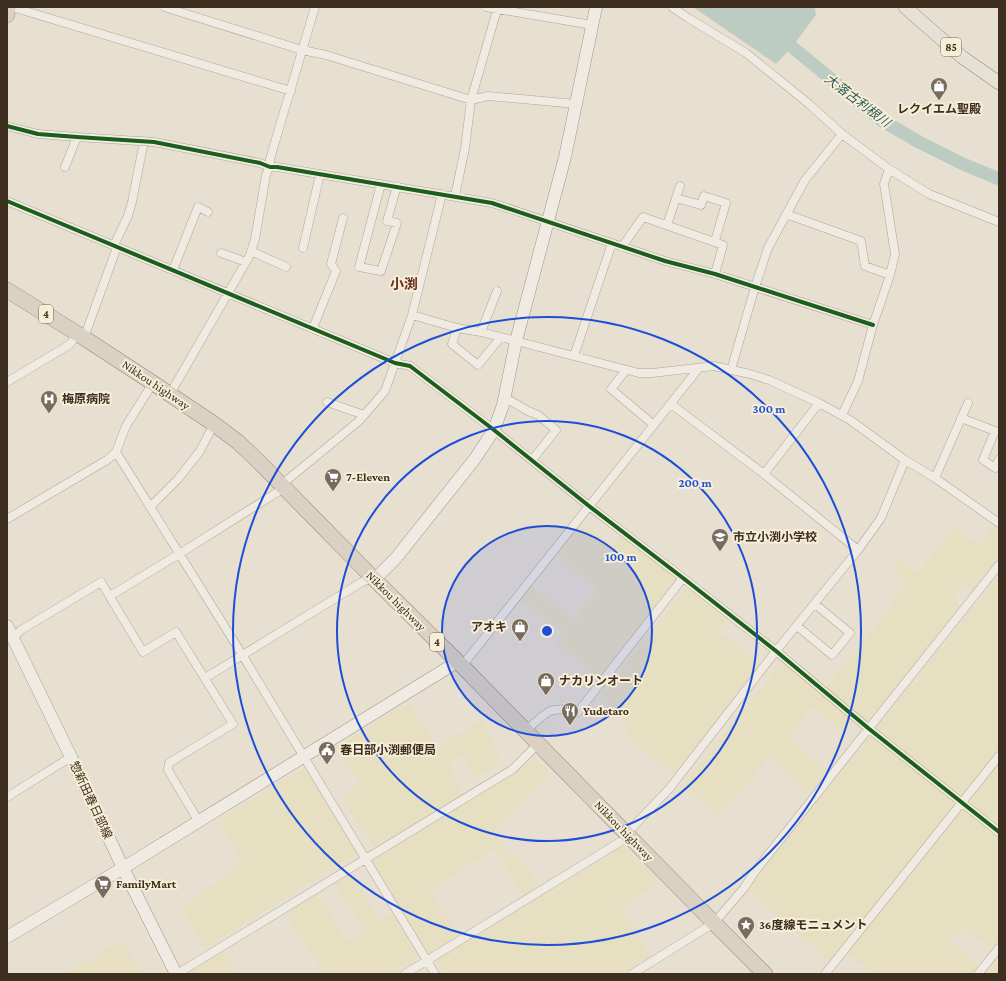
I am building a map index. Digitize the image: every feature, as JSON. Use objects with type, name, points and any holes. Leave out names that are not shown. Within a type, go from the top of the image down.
[{"type":"highway","points":[[7,15],[8,7]]},
{"type":"highway","name":"Nikkou highway","points":[[7,290],[170,394],[238,442],[460,664],[765,974]]},
{"type":"main road","name":"85","points":[[905,7],[962,57],[999,82]]},
{"type":"street","points":[[12,7],[291,91]]},
{"type":"street","points":[[164,7],[471,100],[488,96],[576,104]]},
{"type":"street","points":[[170,394],[251,251],[255,238],[266,175],[270,167],[270,159],[315,7]]},
{"type":"street","points":[[486,7],[497,10],[518,10],[592,25]]},
{"type":"street","points":[[205,678],[362,582],[380,574],[396,558],[474,460],[494,430],[503,405],[516,341],[564,157],[596,7]]},
{"type":"street","points":[[672,7],[746,52],[809,104],[842,134],[889,169],[929,194],[999,222]]},
{"type":"street","points":[[455,196],[465,148],[471,100],[497,10]]},
{"type":"street","points":[[7,126],[38,134],[77,138],[154,142],[253,162],[270,167],[277,166],[492,202],[665,261],[716,274],[873,325]]},
{"type":"street","points":[[731,370],[768,248],[805,180],[842,134]]},
{"type":"street","points":[[65,167],[77,138]]},
{"type":"street","points":[[7,382],[69,345],[81,336],[128,216],[144,142]]},
{"type":"street","points":[[842,415],[858,381],[873,325],[890,275],[895,254],[884,184],[889,169]]},
{"type":"street","points":[[303,248],[320,174]]},
{"type":"street","points":[[381,184],[358,267],[381,271],[397,223],[386,221],[397,186]]},
{"type":"street","points":[[667,225],[680,186]]},
{"type":"street","points":[[110,596],[179,554],[283,486],[359,421],[384,391],[412,315],[442,194]]},
{"type":"street","points":[[676,198],[701,205],[704,196],[726,203],[714,242]]},
{"type":"street","points":[[7,201],[395,363],[410,366],[776,651],[868,728],[999,832]]},
{"type":"street","points":[[173,270],[198,207],[208,212]]},
{"type":"street","points":[[786,214],[861,241],[866,266],[890,275]]},
{"type":"street","points":[[622,247],[643,216],[723,245],[716,274]]},
{"type":"street","points":[[313,328],[336,271],[331,264],[343,218]]},
{"type":"street","points":[[574,356],[612,243]]},
{"type":"street","points":[[251,251],[286,267]]},
{"type":"street","points":[[220,253],[246,262]]},
{"type":"street","points":[[481,332],[497,291]]},
{"type":"street","points":[[412,315],[457,328],[481,332],[639,373],[714,366],[768,380],[842,415],[905,460],[935,478],[999,523]]},
{"type":"street","points":[[457,328],[452,344],[478,365],[501,337]]},
{"type":"street","points":[[7,937],[460,664],[699,368]]},
{"type":"street","points":[[626,370],[611,389],[654,425]]},
{"type":"street","points":[[7,519],[107,460],[116,452],[126,426],[153,383]]},
{"type":"street","points":[[504,398],[538,415],[556,430],[532,460]]},
{"type":"street","points":[[327,402],[364,415]]},
{"type":"street","points":[[764,474],[819,403]]},
{"type":"street","points":[[935,478],[968,403]]},
{"type":"street","points":[[671,404],[764,474],[858,550]]},
{"type":"street","points":[[961,418],[994,431],[983,460],[995,468],[999,459]]},
{"type":"street","points":[[150,507],[178,479],[200,451],[214,424]]},
{"type":"street","points":[[116,452],[243,656],[435,974]]},
{"type":"street","points":[[405,974],[623,840],[626,834],[669,789],[776,651],[858,550],[881,518],[905,460]]},
{"type":"street","points":[[632,974],[714,923],[744,888],[756,870],[868,728],[999,565]]},
{"type":"street","points":[[525,731],[549,712],[569,709],[578,712],[683,578]]},
{"type":"street","points":[[10,642],[20,630],[100,582],[144,652],[176,632],[233,724],[169,763],[168,770],[198,822]]},
{"type":"street","points":[[797,626],[832,655],[850,633],[815,604]]},
{"type":"street","name":"惣新田春日部線","points":[[7,626],[10,642],[71,757],[123,868],[176,974]]},
{"type":"street","points":[[176,974],[514,769],[538,744]]},
{"type":"street","points":[[825,974],[999,756]]},
{"type":"street","points":[[7,797],[71,757]]},
{"type":"street","points":[[978,974],[999,948]]},
{"type":"shaded area","points":[[693,7],[815,7],[816,15],[792,47],[776,64]]},
{"type":"shaded area","points":[[581,523],[612,545],[625,533],[679,575],[600,678],[556,644],[564,633],[519,599],[531,585],[574,620],[598,589],[556,556]]},
{"type":"shaded area","points":[[994,524],[999,528],[999,561],[974,592],[964,584],[953,598],[962,607],[868,722],[826,687],[876,627],[908,581],[893,570],[900,559],[918,573],[954,526],[978,545]]},
{"type":"shaded area","points":[[999,576],[999,974],[983,974],[998,953],[966,929],[949,941],[979,967],[974,974],[873,974],[842,949],[830,963],[747,889]]},
{"type":"shaded area","points":[[687,586],[729,619],[718,631],[761,665],[675,775],[624,736],[631,727],[599,697]]},
{"type":"shaded area","points":[[783,662],[853,720],[843,732],[812,707],[789,737],[829,772],[809,795],[771,755],[718,816],[681,786]]},
{"type":"shaded area","points":[[408,702],[437,747],[482,720],[502,763],[475,776],[462,754],[449,764],[463,795],[374,847],[343,800],[360,784],[335,747]]},
{"type":"shaded area","points":[[534,756],[550,772],[493,833],[503,846],[528,869],[539,886],[524,896],[495,849],[430,890],[459,936],[428,955],[374,863],[374,859],[513,774]]},
{"type":"shaded area","points":[[305,768],[358,853],[204,949],[182,907],[242,863],[219,820]]},
{"type":"shaded area","points":[[624,846],[660,883],[620,908],[651,957],[624,974],[444,974],[436,960]]},
{"type":"shaded area","points":[[351,874],[379,921],[392,914],[418,956],[417,960],[395,974],[323,974],[285,912],[317,893],[347,941],[364,931],[335,883]]},
{"type":"shaded area","points":[[121,940],[143,974],[66,974]]},
{"type":"shaded area","points":[[222,950],[237,974],[193,974],[192,972]]},
{"type":"waterway","name":"大落古利根川","points":[[778,37],[881,120],[919,142],[963,164],[999,179]]},
{"type":"cycle path","points":[[7,126],[38,134],[154,142],[260,163],[270,167],[492,203],[665,261],[715,274],[873,325]]},
{"type":"cycle path","points":[[7,201],[395,363],[410,366],[776,651],[868,728],[999,832]]},
{"type":"place","name":"レクイエム聖殿","points":[[939,101]]},
{"type":"place","name":"梅原病院","points":[[49,414]]},
{"type":"place","name":"7-Eleven","points":[[333,492]]},
{"type":"place","name":"市立小渕小学校","points":[[720,552]]},
{"type":"place","name":"アオキ","points":[[520,642]]},
{"type":"place","name":"ナカリンオート","points":[[546,696]]},
{"type":"place","name":"Yudetaro","points":[[570,726]]},
{"type":"place","name":"春日部小渕郵便局","points":[[327,765]]},
{"type":"place","name":"FamilyMart","points":[[103,899]]},
{"type":"place","name":"36度線モニュメント","points":[[746,940]]},
{"type":"district","name":"小渕","points":[[404,284]]}]
